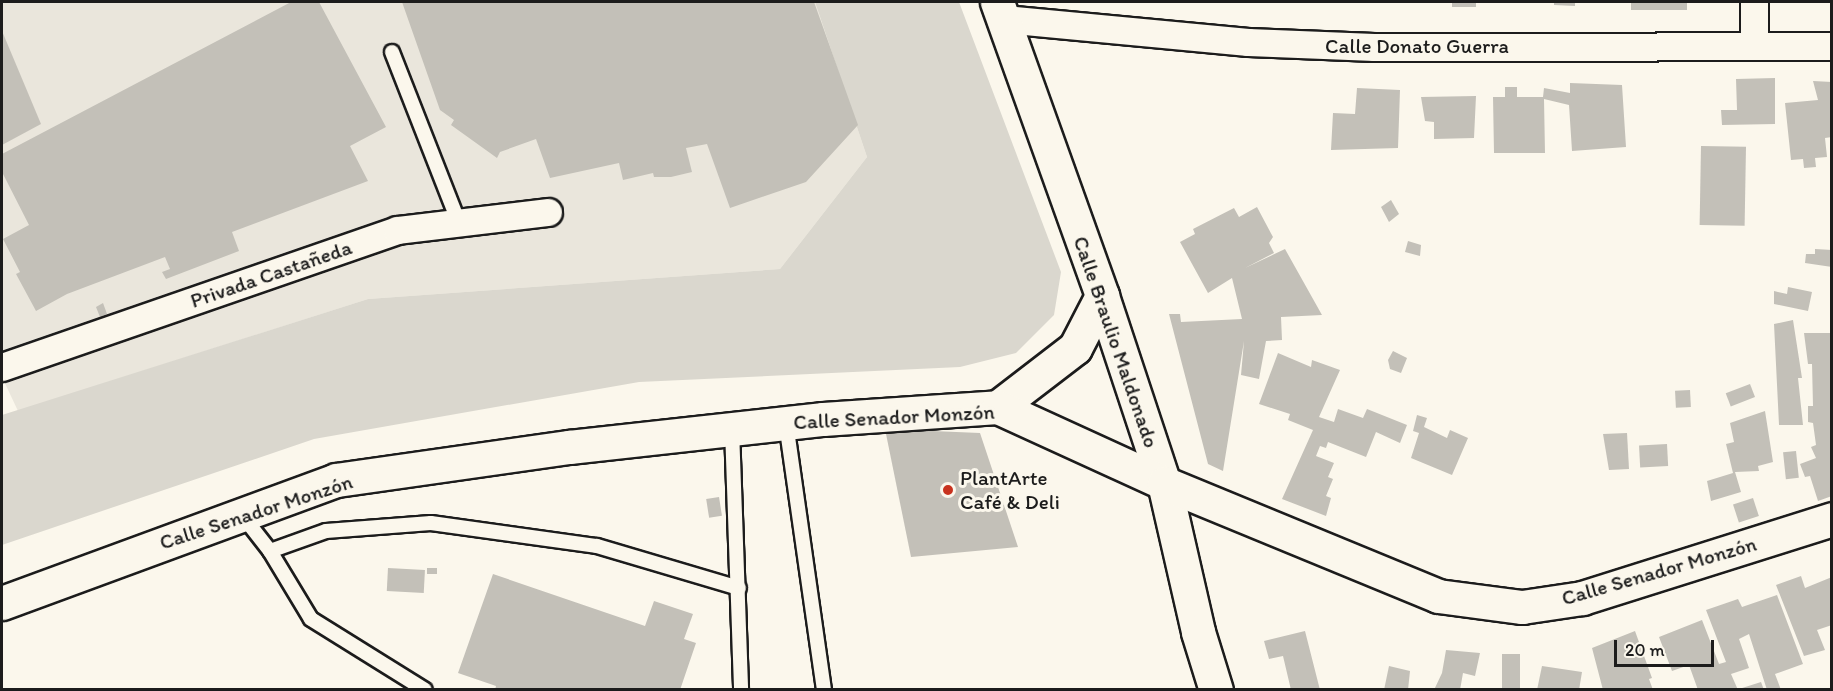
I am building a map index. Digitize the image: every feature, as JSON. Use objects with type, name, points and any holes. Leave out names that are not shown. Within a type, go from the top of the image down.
[{"type":"street","points":[[1754,2],[1754,45]]},
{"type":"street","name":"Calle Donato Guerra","points":[[1000,10],[1248,42],[1374,47],[1832,46]]},
{"type":"street","name":"Calle Braulio Maldonado","points":[[1000,10],[1102,296],[1164,483],[1198,632],[1216,690]]},
{"type":"street","name":"Privada Castañeda","points":[[2,367],[398,230],[548,212]]},
{"type":"street","points":[[998,407],[1075,348],[1102,296]]},
{"type":"street","name":"Calle Senador Monzón","points":[[2,603],[336,480],[569,447],[786,423],[998,407],[1164,483],[1438,596],[1521,607],[1582,598],[1832,519]]},
{"type":"lane","points":[[392,52],[459,223]]},
{"type":"lane","points":[[786,423],[824,690]]},
{"type":"lane","points":[[732,429],[741,690]]},
{"type":"lane","points":[[240,514],[270,551],[311,619],[425,690]]},
{"type":"lane","points":[[270,551],[326,531],[430,523],[597,546],[739,588]]},
{"type":"shaded area","points":[[2,2],[815,2],[867,157],[780,269],[368,299],[18,411],[2,377]]},
{"type":"shaded area","points":[[815,2],[959,2],[1061,272],[1054,315],[1016,353],[960,367],[639,382],[314,439],[2,545],[2,415],[368,299],[780,269],[867,157]]},
{"type":"building","points":[[291,2],[319,2],[386,127],[350,146],[368,181],[232,232],[239,251],[166,279],[162,272],[170,269],[165,257],[67,294],[36,311],[16,274],[20,272],[3,239],[29,225],[2,172],[2,154]]},
{"type":"building","points":[[402,2],[814,2],[858,125],[806,182],[730,208],[707,144],[686,148],[692,172],[671,177],[654,177],[653,173],[623,180],[619,163],[550,178],[536,139],[500,152],[497,158],[451,125],[454,120],[440,110]]},
{"type":"building","points":[[1452,2],[1476,2],[1476,7],[1452,7]]},
{"type":"building","points":[[1554,2],[1575,2],[1575,6],[1554,5]]},
{"type":"building","points":[[1631,2],[1687,2],[1687,10],[1631,10]]},
{"type":"building","points":[[2,31],[41,124],[2,145]]},
{"type":"building","points":[[1775,78],[1775,124],[1722,125],[1721,110],[1737,110],[1736,79]]},
{"type":"building","points":[[1813,81],[1832,82],[1832,137],[1825,138],[1827,157],[1815,158],[1816,167],[1804,168],[1803,159],[1791,160],[1785,103],[1818,100]]},
{"type":"building","points":[[1570,83],[1622,85],[1626,147],[1572,151],[1569,105],[1544,99],[1545,153],[1494,153],[1493,97],[1505,97],[1505,87],[1517,87],[1517,97],[1543,97],[1544,88],[1570,93]]},
{"type":"building","points":[[1357,88],[1400,90],[1398,148],[1331,150],[1333,113],[1355,114]]},
{"type":"building","points":[[1476,96],[1474,138],[1434,139],[1434,122],[1425,121],[1421,97]]},
{"type":"building","points":[[1701,146],[1746,147],[1745,226],[1700,225]]},
{"type":"building","points":[[1391,200],[1399,214],[1389,222],[1381,207]]},
{"type":"building","points":[[1257,207],[1273,237],[1269,243],[1274,253],[1245,268],[1285,249],[1322,315],[1281,317],[1282,340],[1266,341],[1259,379],[1241,375],[1244,341],[1223,471],[1208,464],[1169,314],[1180,314],[1181,322],[1242,319],[1232,278],[1208,293],[1180,242],[1195,234],[1193,229],[1234,208],[1239,217]]},
{"type":"building","points":[[1408,241],[1421,245],[1420,256],[1405,252]]},
{"type":"building","points":[[1815,249],[1832,250],[1832,267],[1805,263],[1806,254],[1815,254]]},
{"type":"building","points":[[1788,287],[1812,292],[1808,311],[1774,304],[1774,291],[1787,294]]},
{"type":"building","points":[[103,303],[107,314],[100,317],[96,307]]},
{"type":"building","points":[[1793,320],[1802,378],[1798,378],[1803,425],[1779,425],[1774,324]]},
{"type":"building","points":[[1804,333],[1832,333],[1832,496],[1818,501],[1810,476],[1805,477],[1800,464],[1816,458],[1811,447],[1816,445],[1813,423],[1808,422],[1808,406],[1813,406],[1812,364],[1808,364]]},
{"type":"building","points":[[1393,351],[1407,358],[1401,373],[1390,369],[1388,360]]},
{"type":"building","points":[[1278,353],[1311,367],[1312,360],[1340,370],[1319,417],[1334,422],[1338,409],[1363,418],[1367,409],[1407,425],[1400,443],[1376,432],[1366,457],[1328,442],[1326,448],[1320,446],[1316,456],[1334,463],[1328,477],[1333,479],[1326,496],[1331,498],[1326,516],[1282,499],[1313,430],[1288,420],[1290,414],[1259,404]]},
{"type":"building","points":[[1750,384],[1755,397],[1731,406],[1726,393]]},
{"type":"building","points":[[1690,390],[1691,407],[1676,408],[1675,391]]},
{"type":"building","points":[[1765,411],[1773,462],[1758,466],[1759,471],[1735,472],[1741,492],[1711,501],[1707,481],[1733,473],[1726,444],[1734,442],[1730,423]]},
{"type":"building","points":[[1417,415],[1427,418],[1424,427],[1447,438],[1450,430],[1468,438],[1452,475],[1411,458],[1419,433],[1413,431]]},
{"type":"building","name":"PlantArte Café & Deli","points":[[885,429],[980,433],[1018,547],[911,557]]},
{"type":"building","points":[[1627,433],[1629,469],[1609,470],[1603,434]]},
{"type":"building","points":[[1667,444],[1668,466],[1640,467],[1639,445]]},
{"type":"building","points":[[1796,451],[1799,478],[1786,479],[1783,452]]},
{"type":"building","points":[[719,497],[722,516],[709,518],[706,499]]},
{"type":"building","points":[[1753,498],[1759,516],[1739,523],[1733,504]]},
{"type":"building","points":[[388,568],[425,570],[424,593],[387,591]]},
{"type":"building","points":[[427,568],[437,568],[437,574],[427,574]]},
{"type":"building","points":[[493,574],[645,626],[654,601],[693,614],[684,639],[696,643],[680,690],[495,690],[496,686],[458,673]]},
{"type":"building","points":[[1801,576],[1805,588],[1832,577],[1832,625],[1817,630],[1825,650],[1804,656],[1776,585]]},
{"type":"building","points":[[1777,595],[1803,664],[1775,674],[1781,690],[1767,690],[1749,634],[1739,639],[1749,668],[1731,674],[1738,690],[1698,690],[1689,665],[1672,671],[1659,637],[1702,620],[1719,664],[1726,662],[1706,610],[1738,599],[1742,607]]},
{"type":"building","points":[[1305,631],[1320,690],[1291,690],[1283,656],[1269,659],[1264,641]]},
{"type":"building","points":[[1635,631],[1652,678],[1649,679],[1653,690],[1603,690],[1592,648]]},
{"type":"building","points":[[1446,650],[1480,653],[1475,676],[1463,673],[1460,690],[1434,690],[1442,673]]},
{"type":"building","points":[[1502,654],[1520,654],[1520,690],[1502,690]]},
{"type":"building","points":[[1389,666],[1410,671],[1408,690],[1384,690]]},
{"type":"building","points":[[1542,666],[1582,672],[1579,690],[1537,690]]},
{"type":"building","points":[[1761,682],[1764,690],[1739,690],[1739,689]]},
{"type":"place","name":"PlantArte Café & Deli","points":[[948,490]]}]
